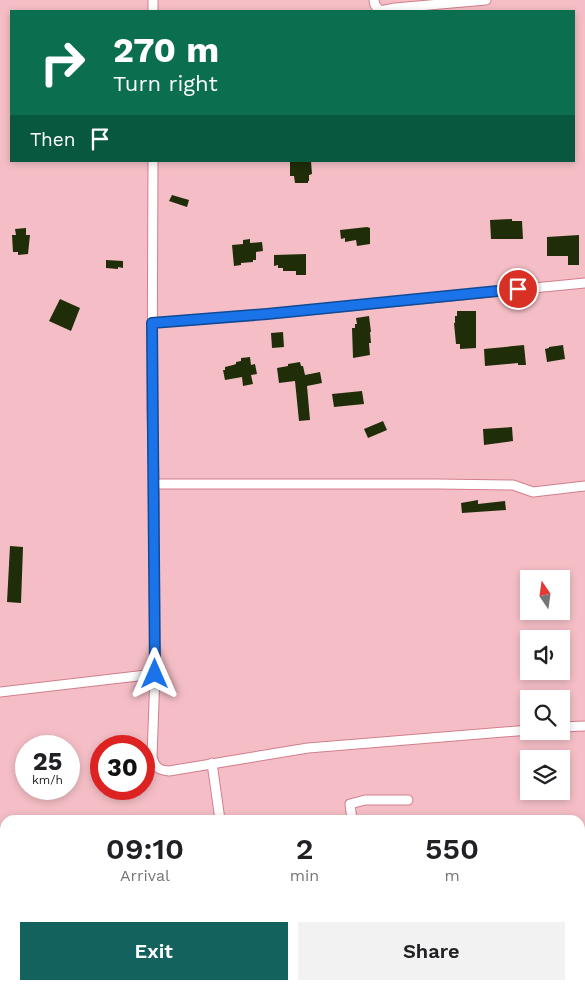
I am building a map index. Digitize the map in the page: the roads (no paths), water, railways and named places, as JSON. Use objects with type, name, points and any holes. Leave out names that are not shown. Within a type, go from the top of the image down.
[{"type":"street","points":[[385,10],[486,0]]},
{"type":"street","points":[[153,162],[152,408],[155,674],[152,757],[155,766],[161,770],[169,771],[308,748],[520,731]]},
{"type":"street","points":[[152,323],[267,314],[585,282]]},
{"type":"street","points":[[154,484],[513,485],[533,492],[585,486]]},
{"type":"street","points":[[0,692],[155,674]]},
{"type":"street","points":[[570,727],[585,726]]},
{"type":"street","points":[[212,763],[219,815]]},
{"type":"street","points":[[351,815],[350,804],[365,800],[408,800]]}]
